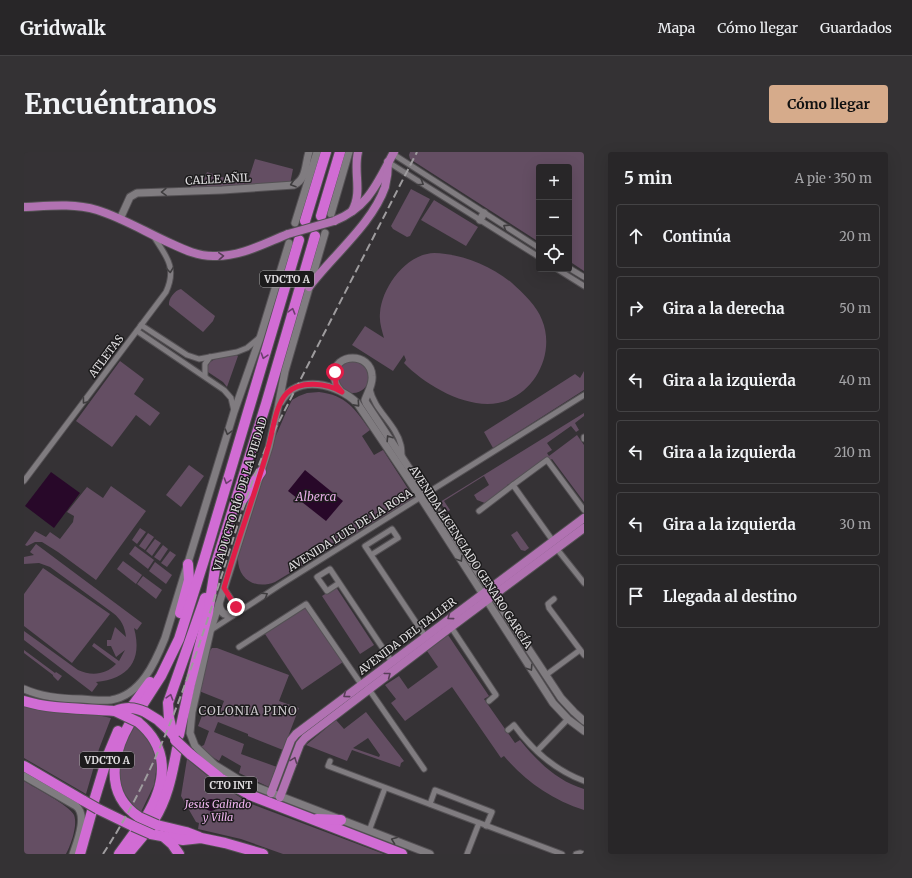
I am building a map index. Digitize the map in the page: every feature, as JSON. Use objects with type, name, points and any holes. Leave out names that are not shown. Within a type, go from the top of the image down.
[{"type":"highway","points":[[300,222],[326,152]]},
{"type":"highway","points":[[328,217],[340,152]]},
{"type":"highway","name":"VIADUCTO RÍO DE LA PIEDAD","points":[[130,852],[145,826],[162,806],[168,792],[176,740],[211,597],[216,563],[315,236]]},
{"type":"highway","name":"VIADUCTO RÍO DE LA PIEDAD","points":[[136,715],[161,676],[179,639],[204,560],[294,242]]},
{"type":"highway","points":[[230,519],[261,472]]},
{"type":"highway","points":[[176,740],[169,718],[168,703],[216,563]]},
{"type":"highway","points":[[179,639],[176,630],[188,580],[188,564]]},
{"type":"highway","points":[[196,661],[210,632]]},
{"type":"highway","points":[[24,701],[44,706],[114,711],[136,715],[154,740],[159,750],[162,763],[162,776],[159,790],[145,826],[119,854]]},
{"type":"highway","points":[[136,715],[122,737],[114,768],[118,789],[125,804],[134,814],[145,826],[186,832],[201,838],[225,843],[262,854]]},
{"type":"highway","name":"CTO INT","points":[[136,715],[170,738],[176,740],[212,772],[240,790],[402,854]]},
{"type":"highway","name":"VDCTO A","points":[[80,854],[92,806],[112,744],[136,715]]},
{"type":"highway","points":[[24,766],[92,806],[145,826],[164,837],[172,844],[179,854]]},
{"type":"highway","points":[[308,818],[341,820]]},
{"type":"highway","points":[[164,837],[184,840],[201,838]]},
{"type":"main road","name":"CALLE AÑIL","points":[[120,219],[130,197],[137,193],[222,190],[294,185],[304,176],[305,163],[309,152]]},
{"type":"main road","points":[[300,222],[317,152]]},
{"type":"main road","points":[[328,217],[349,152]]},
{"type":"main road","points":[[350,214],[358,196],[356,161],[358,152]]},
{"type":"main road","points":[[24,208],[67,205],[79,206],[97,210],[120,219],[190,252],[212,256],[241,253],[328,217],[350,214],[362,205],[367,198],[393,153]]},
{"type":"main road","points":[[309,287],[373,210],[385,185],[388,162]]},
{"type":"main road","name":"VIADUCTO RÍO DE LA PIEDAD","points":[[271,793],[244,783],[203,755],[197,749],[192,739],[190,730],[192,712],[210,632],[269,447],[285,371],[325,233]]},
{"type":"main road","name":"VIADUCTO RÍO DE LA PIEDAD","points":[[24,689],[39,694],[60,698],[111,700],[122,697],[137,686],[158,658],[234,412],[294,242]]},
{"type":"main road","name":"AVENIDA LICENCIADO GENARO GARCÍA","points":[[584,721],[561,698],[491,592],[424,496],[363,411],[355,401],[338,388],[335,381],[335,368],[344,359],[358,358],[365,361],[370,368],[372,377],[370,389],[365,400],[366,403],[403,458],[424,496],[484,597],[553,703],[568,719],[584,731]]},
{"type":"main road","name":"AVENIDA LICENCIADO GENARO GARCÍA","points":[[278,408],[288,392],[301,386],[311,384],[324,385],[342,392]]},
{"type":"main road","name":"AVENIDA DEL TALLER","points":[[491,592],[553,541],[584,518]]},
{"type":"main road","name":"AVENIDA DEL TALLER","points":[[280,797],[302,740],[369,689],[412,651],[425,636],[557,549],[584,528]]},
{"type":"main road","name":"AVENIDA DEL TALLER","points":[[271,793],[293,736],[392,662],[450,627],[484,597]]},
{"type":"main road","points":[[219,604],[220,609],[228,616],[235,613]]},
{"type":"main road","points":[[553,703],[561,698]]},
{"type":"main road","points":[[24,776],[76,806],[81,812],[82,821],[73,854]]},
{"type":"main road","name":"CTO INT","points":[[271,793],[430,854]]},
{"type":"street","points":[[393,153],[536,255]]},
{"type":"street","points":[[388,162],[536,246]]},
{"type":"street","name":"ATLETAS","points":[[24,481],[166,292],[171,276],[171,267],[166,255],[154,236]]},
{"type":"street","points":[[572,270],[584,277]]},
{"type":"street","points":[[563,272],[584,286]]},
{"type":"street","points":[[141,325],[191,357],[204,359],[211,356],[237,352],[260,338]]},
{"type":"street","points":[[137,331],[205,376],[228,394],[232,402],[234,412]]},
{"type":"street","points":[[205,376],[205,364],[211,356]]},
{"type":"street","name":"AVENIDA LUIS DE LA ROSA","points":[[210,632],[235,613],[584,395]]},
{"type":"street","points":[[479,511],[547,460],[584,510]]},
{"type":"street","points":[[513,485],[553,541]]},
{"type":"street","points":[[371,555],[398,538],[392,529],[365,546],[371,555],[425,636]]},
{"type":"street","points":[[557,549],[584,583]]},
{"type":"street","points":[[339,583],[326,591],[317,577],[330,569],[392,662]]},
{"type":"street","points":[[224,588],[235,613]]},
{"type":"street","points":[[554,599],[548,604],[549,608],[584,655]]},
{"type":"street","points":[[239,647],[306,604],[363,683],[369,689],[424,769]]},
{"type":"street","points":[[450,627],[496,695],[489,701]]},
{"type":"street","points":[[546,675],[580,650]]},
{"type":"street","points":[[537,752],[568,719]]},
{"type":"street","points":[[508,730],[514,725],[537,752],[559,769],[584,782]]},
{"type":"street","points":[[330,761],[328,766],[562,854]]},
{"type":"street","points":[[370,830],[385,788]]},
{"type":"street","points":[[430,804],[435,790],[492,812],[486,826]]},
{"type":"street","points":[[467,854],[478,823]]},
{"type":"street","points":[[576,854],[584,854]]},
{"type":"green space","points":[[410,152],[584,152],[584,271],[572,263],[572,164],[536,164],[536,240],[410,159]]},
{"type":"green space","points":[[255,159],[293,169],[290,184],[190,189],[194,180],[203,182],[207,172],[234,181],[235,178],[248,181]]},
{"type":"green space","points":[[411,189],[430,199],[410,236],[407,237],[393,229],[391,226]]},
{"type":"green space","points":[[434,200],[478,227],[466,246],[421,220]]},
{"type":"green space","points":[[434,253],[465,258],[494,271],[521,291],[540,315],[546,333],[544,359],[539,372],[531,383],[522,392],[511,399],[498,403],[486,404],[460,399],[447,394],[423,379],[404,363],[406,360],[404,355],[393,371],[352,345],[365,326],[384,338],[380,323],[380,313],[385,293],[397,274],[405,266],[414,259]]},
{"type":"green space","points":[[181,289],[215,316],[213,321],[203,332],[169,305],[172,295]]},
{"type":"green space","points":[[238,356],[227,387],[223,382],[208,372],[209,363],[222,357]]},
{"type":"green space","points":[[120,361],[144,379],[134,394],[160,413],[150,426],[136,415],[112,447],[76,421]]},
{"type":"green space","points":[[350,361],[356,361],[366,368],[369,377],[368,383],[362,390],[356,393],[350,393],[340,386],[337,380],[337,374],[344,364]]},
{"type":"green space","points":[[584,371],[584,390],[493,448],[484,432],[575,374],[580,378]]},
{"type":"green space","points":[[319,392],[336,396],[343,400],[360,416],[370,430],[362,436],[374,455],[383,450],[414,498],[275,582],[261,585],[254,583],[244,577],[238,565],[238,557],[271,447],[292,400],[307,393]]},
{"type":"green space","points":[[584,413],[584,416],[575,423],[579,430],[576,432],[571,426],[547,443],[552,450],[547,453],[549,456],[577,435],[584,445],[584,502],[552,459],[518,484],[517,482],[507,485],[508,486],[490,505],[477,500],[474,495],[489,485],[484,476],[444,501],[450,510],[447,512],[440,502]]},
{"type":"green space","points":[[189,465],[204,476],[181,507],[166,495]]},
{"type":"green space","points":[[111,486],[146,511],[96,580],[42,542],[35,542],[27,546],[25,545],[35,531],[46,537],[50,532],[60,539],[73,522],[74,516],[67,512],[87,487],[103,498]]},
{"type":"green space","points":[[140,528],[146,532],[137,544],[132,540]]},
{"type":"green space","points":[[517,531],[529,548],[525,551],[521,550],[511,535]]},
{"type":"green space","points":[[148,533],[154,537],[145,550],[139,546]]},
{"type":"green space","points":[[155,539],[161,543],[152,556],[146,551]]},
{"type":"green space","points":[[36,544],[142,623],[137,630],[134,628],[136,650],[134,659],[130,666],[117,677],[96,682],[98,684],[92,692],[24,640],[24,631],[78,670],[93,674],[108,670],[116,664],[92,646],[94,643],[119,661],[125,650],[116,657],[111,646],[107,646],[107,640],[111,640],[115,627],[126,637],[124,627],[113,613],[50,567],[39,563],[24,564],[24,557],[34,555],[30,552]]},
{"type":"green space","points":[[163,545],[168,549],[160,561],[154,557]]},
{"type":"green space","points":[[135,546],[154,560],[148,569],[129,554]]},
{"type":"green space","points":[[170,551],[176,555],[167,567],[161,563]]},
{"type":"green space","points":[[123,561],[142,575],[136,584],[117,569]]},
{"type":"green space","points":[[155,562],[172,575],[166,584],[149,571]]},
{"type":"green space","points":[[43,568],[110,614],[72,663],[24,626],[24,594]]},
{"type":"green space","points":[[143,576],[162,590],[156,599],[137,584]]},
{"type":"green space","points":[[336,587],[374,645],[360,654],[322,596]]},
{"type":"green space","points":[[305,607],[343,662],[302,690],[265,634]]},
{"type":"green space","points":[[448,635],[489,696],[484,699],[515,743],[520,740],[541,763],[556,776],[584,789],[584,810],[561,801],[540,789],[521,774],[504,756],[501,758],[452,687],[405,721],[391,703],[396,699],[385,685],[399,676],[408,689],[438,667],[427,651]]},
{"type":"green space","points":[[212,648],[217,648],[289,675],[279,701],[299,708],[283,750],[218,722],[214,732],[244,744],[241,754],[277,767],[269,787],[239,773],[241,766],[222,755],[219,761],[206,753],[200,747],[204,745],[209,731],[198,726],[205,708],[219,714],[224,701],[199,691],[209,652]]},
{"type":"green space","points":[[24,650],[55,673],[56,672],[62,676],[58,681],[53,675],[24,653]]},
{"type":"green space","points":[[24,703],[111,718],[99,749],[86,794],[24,758]]},
{"type":"green space","points":[[366,712],[404,761],[401,763],[400,767],[352,750],[347,761],[306,745],[336,720],[344,729]],"holes":[[[368,738],[380,755],[379,757],[353,748]]]},
{"type":"green space","points":[[135,726],[148,736],[154,750],[157,765],[154,785],[141,812],[133,805],[125,794],[118,773],[122,749]]},
{"type":"green space","name":"Jesús Galindo y Villa","points":[[187,759],[210,778],[249,803],[384,854],[283,854],[241,839],[198,829],[199,823],[196,822],[181,796]]},
{"type":"green space","points":[[24,781],[66,806],[74,815],[75,829],[66,854],[24,854]]},
{"type":"water","name":"Alberca","points":[[305,470],[343,501],[326,521],[288,491]]},
{"type":"water","points":[[51,472],[80,493],[54,528],[25,506]]},
{"type":"water","points":[[209,799],[213,799],[217,805],[213,811],[209,811],[205,807],[205,803]]},
{"type":"railway","points":[[103,854],[137,795],[166,734],[212,606],[245,503],[268,443],[417,152]]},
{"type":"district","name":"COLONIA PINO","points":[[248,710]]},
{"type":"route","points":[[236,607],[224,588],[269,447],[278,408],[288,392],[301,386],[318,384],[328,386],[342,392],[336,385],[334,377],[335,372]]}]
